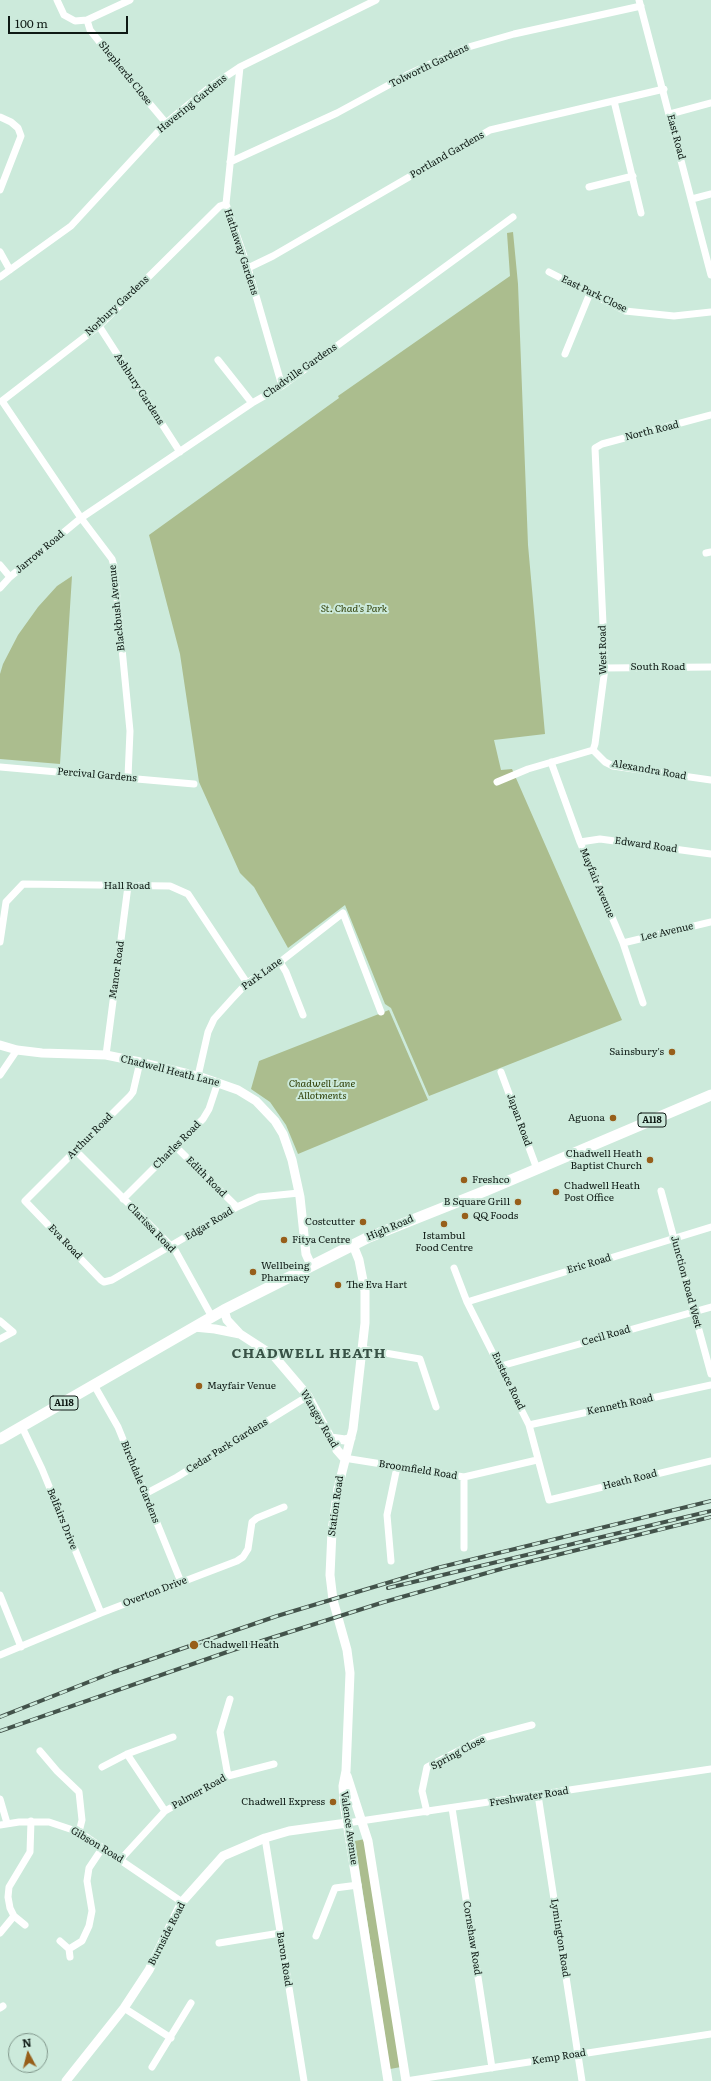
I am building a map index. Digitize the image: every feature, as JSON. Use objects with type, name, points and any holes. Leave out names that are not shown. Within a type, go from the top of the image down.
[{"type":"main road","name":"High Road","points":[[0,1439],[224,1310],[310,1265],[394,1226],[537,1169],[711,1096]]},
{"type":"street","points":[[57,0],[64,15],[75,21],[87,20],[130,0]]},
{"type":"street","name":"Havering Gardens","points":[[0,277],[72,226],[166,123],[210,87],[240,67],[376,0]]},
{"type":"street","name":"East Road","points":[[640,3],[664,89],[711,275]]},
{"type":"street","name":"Tolworth Gardens","points":[[230,162],[337,113],[407,75],[465,48],[514,34],[640,3]]},
{"type":"street","name":"Shepherds Close","points":[[87,20],[90,30],[166,123]]},
{"type":"street","name":"Hathaway Gardens","points":[[240,67],[226,204],[248,268],[282,386]]},
{"type":"street","name":"Portland Gardens","points":[[248,268],[273,256],[490,130],[664,89]]},
{"type":"street","points":[[614,101],[641,213]]},
{"type":"street","points":[[670,114],[711,103]]},
{"type":"street","points":[[0,117],[11,122],[18,128],[20,136],[0,190]]},
{"type":"street","points":[[589,187],[633,176]]},
{"type":"street","points":[[692,199],[711,194]]},
{"type":"street","name":"Norbury Gardens","points":[[2,401],[99,326],[220,206],[226,204]]},
{"type":"street","name":"Chadville Gardens","points":[[81,518],[252,404],[282,386],[513,217]]},
{"type":"street","points":[[0,252],[10,270]]},
{"type":"street","name":"East Park Close","points":[[549,272],[625,311],[674,316],[711,312]]},
{"type":"street","points":[[565,354],[590,293]]},
{"type":"street","name":"Ashbury Gardens","points":[[99,326],[180,452]]},
{"type":"street","points":[[218,360],[252,404]]},
{"type":"street","name":"Blackbush Avenue","points":[[2,401],[81,518],[112,559],[114,566],[130,731],[128,777]]},
{"type":"street","name":"North Road","points":[[595,448],[602,444],[711,416]]},
{"type":"street","name":"West Road","points":[[593,750],[605,668],[595,448]]},
{"type":"street","name":"Jarrow Road","points":[[0,588],[10,577],[81,518]]},
{"type":"street","points":[[0,565],[10,577]]},
{"type":"street","name":"South Road","points":[[605,668],[711,667]]},
{"type":"street","points":[[497,782],[528,769],[593,750]]},
{"type":"street","name":"Alexandra Road","points":[[593,750],[605,762],[613,766],[711,780]]},
{"type":"street","name":"Mayfair Avenue","points":[[551,762],[580,842],[623,943],[643,1003]]},
{"type":"street","name":"Percival Gardens","points":[[0,767],[128,777],[194,784]]},
{"type":"street","name":"Edward Road","points":[[580,842],[600,839],[711,854]]},
{"type":"street","name":"Hall Road","points":[[0,942],[6,902],[23,884],[170,886],[188,894],[247,983]]},
{"type":"street","name":"Manor Road","points":[[106,1055],[128,886]]},
{"type":"street","name":"Park Lane","points":[[198,1076],[208,1032],[214,1019],[247,983],[280,962],[343,913],[381,1012]]},
{"type":"street","name":"Lee Avenue","points":[[623,943],[711,922]]},
{"type":"street","points":[[280,962],[286,972],[303,1016]]},
{"type":"street","name":"Chadwell Heath Lane","points":[[0,1045],[17,1050],[106,1055],[140,1062],[218,1082],[238,1090],[256,1101],[275,1121],[283,1134],[292,1160],[299,1193],[306,1254],[310,1265]]},
{"type":"street","points":[[0,1075],[17,1050]]},
{"type":"street","name":"Arthur Road","points":[[26,1201],[130,1096],[133,1092],[140,1062]]},
{"type":"street","name":"Japan Road","points":[[501,1072],[537,1169]]},
{"type":"street","name":"Charles Road","points":[[123,1199],[203,1120],[209,1109],[218,1082]]},
{"type":"street","name":"Edith Road","points":[[176,1147],[237,1207]]},
{"type":"street","name":"Clarissa Road","points":[[75,1150],[175,1250],[212,1317]]},
{"type":"street","name":"Junction Road West","points":[[661,1191],[711,1374]]},
{"type":"street","name":"Edgar Road","points":[[104,1282],[112,1280],[237,1207],[260,1197],[299,1193]]},
{"type":"street","name":"Eva Road","points":[[26,1201],[104,1282]]},
{"type":"street","name":"Eric Road","points":[[468,1302],[711,1227]]},
{"type":"street","name":"Station Road","points":[[346,1771],[350,1673],[344,1639],[331,1591],[330,1575],[332,1531],[344,1458],[349,1450],[351,1438],[362,1349],[366,1297],[359,1260],[353,1245]]},
{"type":"street","name":"Eustace Road","points":[[454,1268],[468,1302],[529,1425],[548,1500]]},
{"type":"street","name":"Cecil Road","points":[[501,1366],[711,1307]]},
{"type":"street","name":"Wangey Road","points":[[224,1310],[227,1320],[240,1334],[274,1356],[308,1396],[344,1458]]},
{"type":"street","points":[[0,1321],[13,1332],[0,1339]]},
{"type":"street","name":"Wangey Road","points":[[194,1327],[240,1334]]},
{"type":"street","points":[[362,1349],[420,1359],[436,1407]]},
{"type":"street","name":"Birchdale Gardens","points":[[94,1385],[118,1427],[181,1582]]},
{"type":"street","name":"Kenneth Road","points":[[529,1425],[711,1385]]},
{"type":"street","name":"Cedar Park Gardens","points":[[145,1494],[177,1477],[308,1396]]},
{"type":"street","name":"Belfairs Drive","points":[[22,1427],[42,1469],[101,1613]]},
{"type":"street","points":[[331,1438],[346,1440],[351,1438]]},
{"type":"street","name":"Broomfield Road","points":[[344,1458],[464,1477],[537,1460]]},
{"type":"street","name":"Heath Road","points":[[548,1500],[711,1461]]},
{"type":"street","points":[[392,1561],[387,1515],[397,1467]]},
{"type":"street","points":[[464,1477],[464,1548]]},
{"type":"street","name":"Overton Drive","points":[[0,1655],[243,1557],[248,1549],[252,1522],[257,1518],[284,1508]]},
{"type":"street","points":[[0,1595],[21,1647]]},
{"type":"street","points":[[228,1776],[220,1732],[230,1699]]},
{"type":"street","name":"Spring Close","points":[[427,1812],[422,1791],[427,1768],[484,1738],[532,1726]]},
{"type":"street","points":[[102,1767],[127,1754],[173,1737]]},
{"type":"street","points":[[40,1751],[57,1771],[79,1792],[82,1820],[79,1832]]},
{"type":"street","points":[[127,1754],[165,1811]]},
{"type":"street","name":"Palmer Road","points":[[121,1859],[165,1811],[228,1776],[274,1764]]},
{"type":"street","name":"Freshwater Road","points":[[347,1823],[711,1769]]},
{"type":"street","name":"Valence Avenue","points":[[346,1771],[351,1793],[363,1821],[368,1841],[406,2081]]},
{"type":"street","name":"Valence Avenue","points":[[346,1771],[343,1794],[388,2081]]},
{"type":"street","name":"Lymington Road","points":[[538,1795],[582,2081]]},
{"type":"street","points":[[0,1799],[3,1824]]},
{"type":"street","name":"Cornshaw Road","points":[[452,1808],[492,2068]]},
{"type":"street","points":[[25,1925],[14,1916],[10,1908],[8,1897],[9,1887],[30,1852],[31,1821]]},
{"type":"street","name":"Gibson Road","points":[[3,1824],[31,1821],[49,1822],[79,1832],[121,1859],[182,1902]]},
{"type":"street","name":"Burnside Road","points":[[66,2081],[124,2008],[149,1970],[182,1902],[223,1856],[266,1838],[289,1831],[347,1823]]},
{"type":"street","name":"Baron Road","points":[[266,1838],[304,2081]]},
{"type":"street","points":[[60,1940],[70,1953],[82,1941],[89,1926],[92,1911],[87,1881],[89,1868],[103,1847]]},
{"type":"street","points":[[316,1936],[335,1888],[358,1885]]},
{"type":"street","points":[[0,1933],[14,1916]]},
{"type":"street","points":[[219,1943],[280,1933]]},
{"type":"street","points":[[152,2067],[191,2003]]},
{"type":"street","points":[[124,2008],[171,2038]]},
{"type":"street","name":"Kemp Road","points":[[406,2081],[711,2034]]},
{"type":"green space","name":"St. Chad's Park","points":[[513,232],[518,284],[528,545],[545,734],[494,740],[501,770],[512,769],[622,1020],[429,1096],[391,1008],[385,1004],[345,905],[288,948],[254,887],[240,873],[199,782],[180,654],[149,535],[339,398],[338,396],[510,276],[507,233]]},
{"type":"green space","points":[[72,576],[60,764],[0,759],[0,674],[3,664],[18,635],[38,607],[57,586]]},
{"type":"green space","name":"Chadwell Lane Allotments","points":[[389,1010],[428,1100],[298,1154],[286,1125],[270,1102],[251,1089],[259,1061]]},
{"type":"green space","points":[[365,1839],[401,2067],[390,2069],[355,1841]]},
{"type":"railway","points":[[0,1717],[114,1672],[277,1616],[437,1568],[711,1501]]},
{"type":"railway","points":[[388,1588],[711,1511]]},
{"type":"railway","points":[[0,1731],[230,1651],[384,1602],[508,1567],[711,1517]]},
{"type":"place","name":"Sainsbury's","points":[[672,1052]]},
{"type":"place","name":"Aguona","points":[[613,1118]]},
{"type":"place","name":"Chadwell Heath Baptist Church","points":[[650,1160]]},
{"type":"place","name":"Freshco","points":[[464,1180]]},
{"type":"place","name":"Chadwell Heath Post Office","points":[[556,1192]]},
{"type":"place","name":"B Square Grill","points":[[518,1202]]},
{"type":"place","name":"QQ Foods","points":[[465,1216]]},
{"type":"place","name":"Costcutter","points":[[363,1222]]},
{"type":"place","name":"Istambul Food Centre","points":[[444,1224]]},
{"type":"place","name":"Fitya Centre","points":[[284,1240]]},
{"type":"place","name":"Wellbeing Pharmacy","points":[[253,1272]]},
{"type":"place","name":"The Eva Hart","points":[[338,1285]]},
{"type":"place","name":"Mayfair Venue","points":[[199,1386]]},
{"type":"place","name":"Chadwell Heath","points":[[194,1645]]},
{"type":"place","name":"Chadwell Express","points":[[333,1802]]},
{"type":"district","name":"CHADWELL HEATH","points":[[309,1354]]}]
